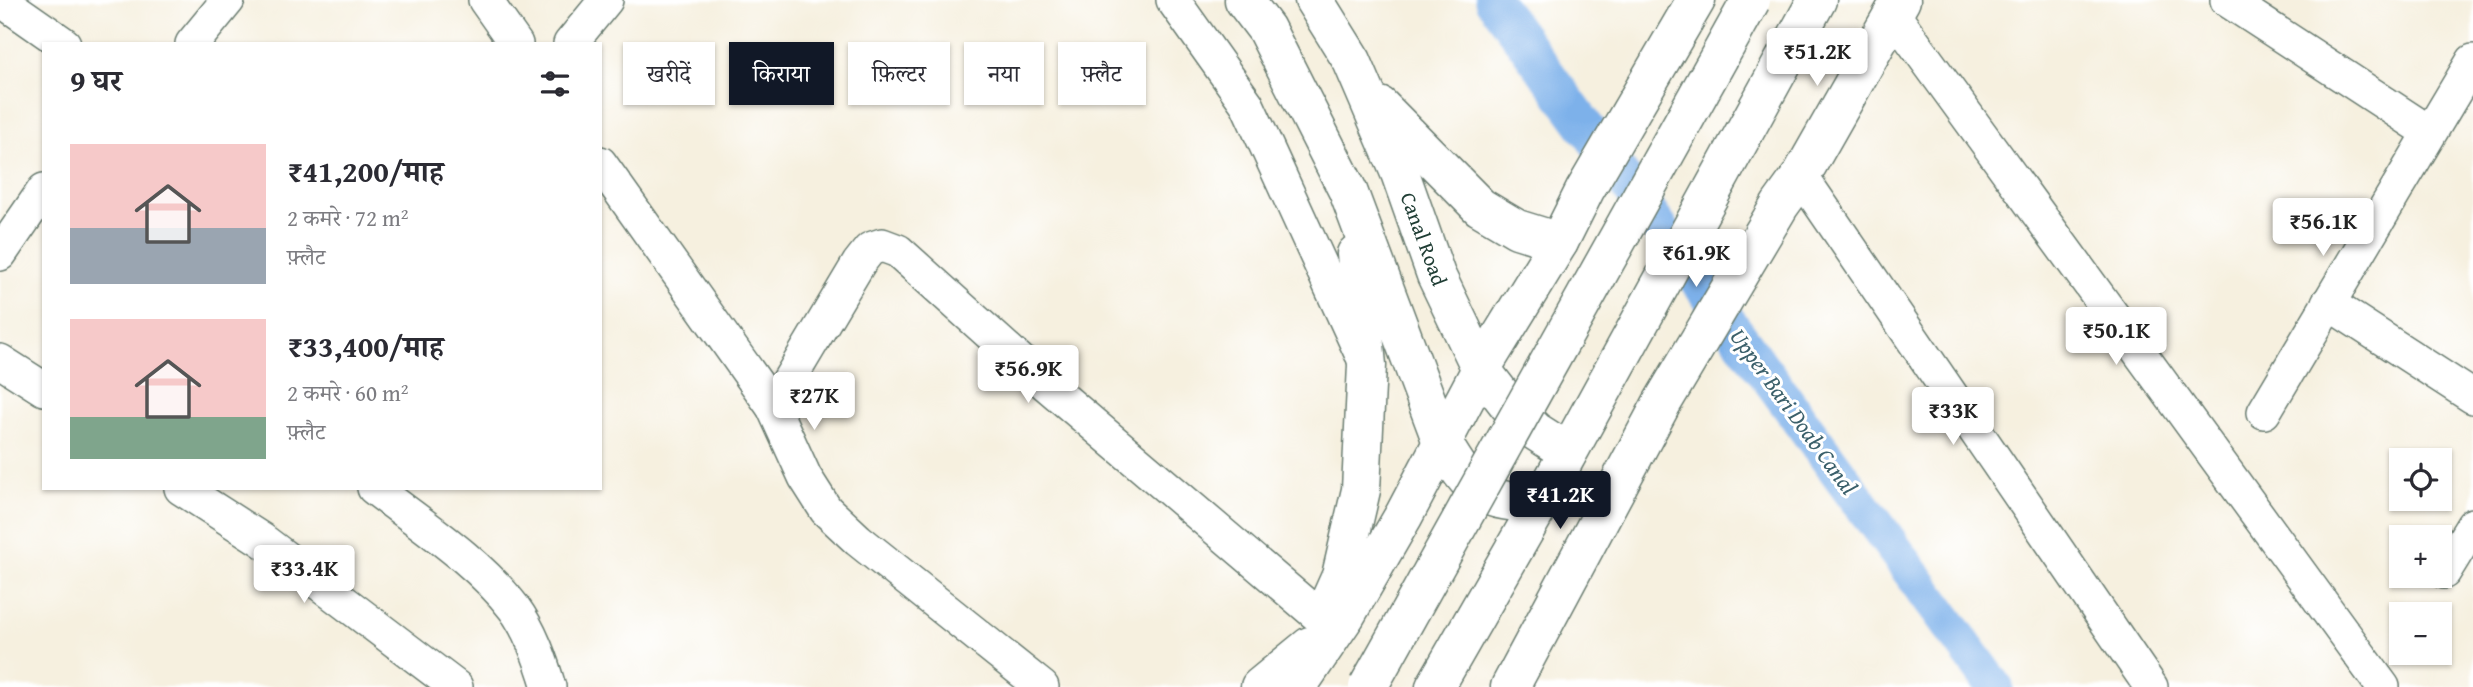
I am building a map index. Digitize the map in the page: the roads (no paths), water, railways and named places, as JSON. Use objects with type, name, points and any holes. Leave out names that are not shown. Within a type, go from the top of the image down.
[{"type":"main road","name":"Canal Road","points":[[1314,0],[1352,61],[1400,173],[1436,275],[1481,369],[1508,404],[1535,431],[1568,452]]},
{"type":"main road","points":[[1295,687],[1346,615],[1404,515],[1481,369],[1559,242],[1696,0]]},
{"type":"main road","points":[[1368,687],[1751,0]]},
{"type":"main road","points":[[1435,687],[1541,502],[1817,0]]},
{"type":"main road","points":[[1510,687],[1662,403],[1791,191],[1897,7]]},
{"type":"main road","points":[[1255,15],[1348,191],[1442,442],[1460,472],[1484,496],[1513,503],[1541,502]]},
{"type":"main road","points":[[1364,89],[1480,207],[1517,229],[1559,242]]},
{"type":"main road","points":[[1295,687],[1340,576],[1361,491],[1367,365],[1348,191]]},
{"type":"main road","points":[[1260,687],[1316,633]]},
{"type":"street","points":[[1,0],[61,42]]},
{"type":"street","points":[[194,42],[228,0]]},
{"type":"street","points":[[485,0],[515,42]]},
{"type":"street","points":[[572,42],[606,0]]},
{"type":"street","points":[[1172,0],[1247,104],[1367,365]]},
{"type":"street","points":[[2227,0],[2430,132]]},
{"type":"street","points":[[1897,7],[2383,687]]},
{"type":"street","points":[[2264,412],[2473,61]]},
{"type":"street","points":[[602,166],[773,407],[805,477],[826,510],[858,540],[1042,687]]},
{"type":"street","points":[[1791,191],[2151,687]]},
{"type":"street","points":[[0,254],[42,193]]},
{"type":"street","points":[[773,407],[870,249],[882,245],[898,251],[1316,633]]},
{"type":"street","points":[[2328,303],[2473,397]]},
{"type":"street","points":[[0,361],[42,388]]},
{"type":"street","points":[[186,490],[262,540],[456,687]]},
{"type":"street","points":[[376,490],[484,576],[515,610],[539,654],[549,687]]},
{"type":"street","points":[[2452,559],[2473,525]]},
{"type":"waterway","name":"Upper Bari Doab Canal","points":[[1493,0],[1995,687]]}]
